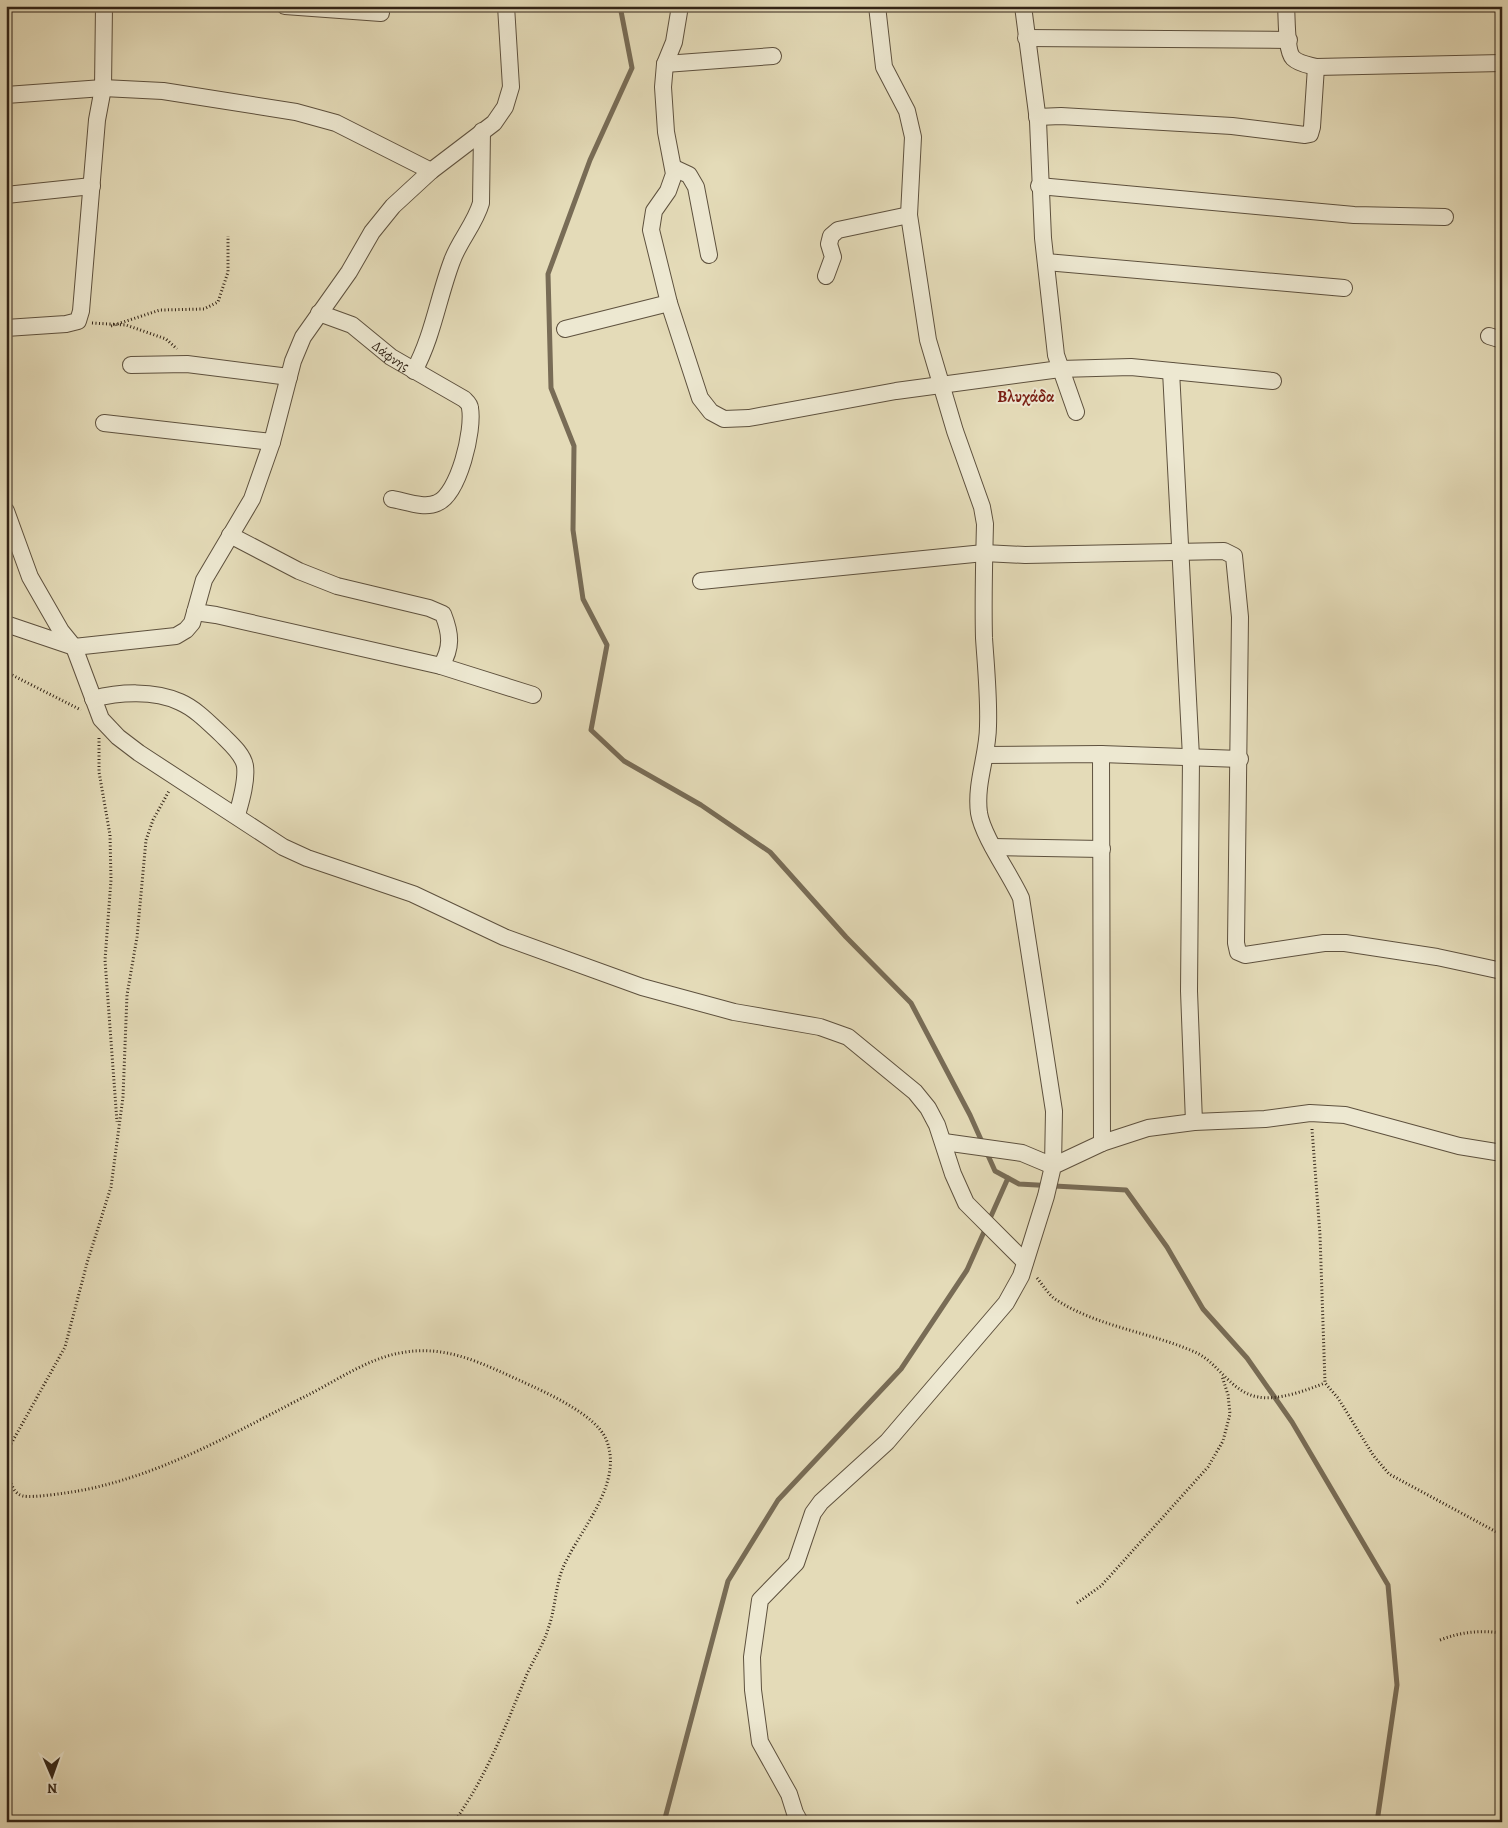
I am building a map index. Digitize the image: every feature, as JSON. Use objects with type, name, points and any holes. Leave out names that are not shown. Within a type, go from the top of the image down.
[{"type":"street","points":[[6,328],[66,324],[78,321],[81,311],[98,120],[103,88],[104,6]]},
{"type":"street","points":[[285,6],[381,13]]},
{"type":"street","points":[[6,624],[74,646],[176,636],[186,630],[195,612],[204,580],[252,499],[272,442],[293,361],[303,337],[349,272],[382,218],[402,196],[501,115],[509,98],[511,87],[506,6]]},
{"type":"street","points":[[680,6],[674,42],[665,64],[662,106],[674,168],[673,180],[654,211],[651,230],[669,303],[700,398],[711,412],[724,419],[749,418],[896,391],[1060,369],[1131,367],[1273,381]]},
{"type":"street","points":[[800,1822],[789,1794],[760,1742],[756,1721],[752,1658],[760,1600],[796,1563],[814,1513],[821,1502],[887,1442],[1006,1303],[1016,1285],[1025,1262],[1046,1196],[1053,1166],[1054,1111],[1032,978],[1026,918],[1021,898],[1010,874],[993,847],[979,814],[981,769],[989,714],[984,639],[982,507],[942,385],[923,316],[909,215],[912,137],[907,111],[884,67],[877,6]]},
{"type":"street","points":[[1022,6],[1037,117],[1039,186],[1046,262],[1060,369],[1076,412]]},
{"type":"street","points":[[1286,6],[1290,52],[1295,60],[1316,67],[1502,63]]},
{"type":"street","points":[[1026,38],[1289,40]]},
{"type":"street","points":[[665,64],[774,56]]},
{"type":"street","points":[[1037,117],[1061,116],[1232,126],[1305,135],[1310,134],[1312,127],[1316,67]]},
{"type":"street","points":[[6,95],[103,88],[163,91],[296,112],[336,123],[431,171]]},
{"type":"street","points":[[414,371],[429,339],[453,258],[478,213],[481,203],[482,132]]},
{"type":"street","points":[[674,168],[689,174],[696,187],[709,255]]},
{"type":"street","points":[[6,195],[92,186]]},
{"type":"street","points":[[1039,186],[1354,215],[1445,217]]},
{"type":"street","points":[[826,276],[833,256],[829,244],[831,236],[838,230],[909,215]]},
{"type":"street","points":[[1046,262],[1344,288]]},
{"type":"street","points":[[565,329],[669,303]]},
{"type":"street","name":"Δάφνης","points":[[319,313],[352,325],[391,357],[464,398],[470,406],[470,429],[462,464],[454,485],[446,498],[436,504],[423,505],[392,499]]},
{"type":"street","points":[[131,365],[187,364],[289,377]]},
{"type":"street","points":[[1171,371],[1191,757],[1189,991],[1194,1122]]},
{"type":"street","points":[[104,423],[272,442]]},
{"type":"street","points":[[6,511],[30,577],[61,630],[74,646],[101,719],[118,737],[283,847],[307,858],[413,894],[476,925],[546,953],[675,998],[734,1012],[834,1031],[848,1037],[915,1092],[933,1116],[944,1142],[953,1174],[966,1203],[1025,1262]]},
{"type":"street","points":[[230,535],[299,571],[330,583],[428,608],[443,614],[451,642],[448,655],[441,666]]},
{"type":"street","points":[[701,581],[984,553],[1025,555],[1224,551],[1234,556],[1240,617],[1240,759],[1236,943],[1238,952],[1245,955],[1324,943],[1345,943],[1437,957],[1502,971]]},
{"type":"street","points":[[195,612],[216,615],[441,666],[533,695]]},
{"type":"street","points":[[93,700],[113,694],[161,696],[180,702],[201,715],[240,754],[244,765],[241,801],[237,815]]},
{"type":"street","points":[[984,755],[1102,754],[1240,759]]},
{"type":"street","points":[[1102,754],[1102,1142]]},
{"type":"street","points":[[993,847],[1102,849]]},
{"type":"street","points":[[944,1142],[1022,1153],[1053,1166],[1102,1142],[1148,1128],[1194,1122],[1265,1119],[1310,1113],[1345,1115],[1459,1146],[1502,1153]]},
{"type":"path","points":[[111,326],[160,310],[204,309],[218,302],[228,272],[228,236]]},
{"type":"path","points":[[78,321],[111,326],[126,326],[166,339],[178,350],[187,364]]},
{"type":"path","points":[[6,672],[62,702],[101,719],[97,752],[110,835],[111,880],[105,960],[106,988],[118,1128]]},
{"type":"path","points":[[6,1453],[64,1348],[86,1263],[111,1187],[123,1097],[127,995],[137,937],[146,840],[153,820],[178,778]]},
{"type":"path","points":[[1310,1113],[1320,1235],[1325,1383],[1338,1398],[1373,1455],[1389,1474],[1502,1535]]},
{"type":"path","points":[[1025,1262],[1053,1298],[1084,1314],[1148,1334],[1199,1354],[1239,1389],[1259,1397],[1287,1395],[1305,1391],[1325,1383]]},
{"type":"path","points":[[6,1463],[13,1489],[22,1496],[61,1494],[100,1487],[188,1457],[365,1365],[399,1353],[433,1350],[463,1355],[545,1393],[590,1421],[606,1438],[611,1458],[611,1473],[590,1521],[562,1572],[549,1627],[490,1762],[472,1796],[454,1822]]},
{"type":"path","points":[[1077,1603],[1101,1586],[1208,1467],[1223,1441],[1230,1414],[1228,1395],[1221,1374]]},
{"type":"path","points":[[1440,1640],[1457,1634],[1481,1630],[1502,1633]]},
{"type":"waterway","points":[[620,6],[632,68],[590,160],[548,274],[551,388],[574,446],[573,530],[583,599],[607,645],[591,730],[624,761],[701,805],[770,852],[846,937],[911,1003],[970,1115],[995,1171],[1019,1184],[1126,1190],[1167,1247],[1203,1309],[1247,1358],[1292,1422],[1388,1585],[1397,1685],[1377,1822]]},
{"type":"waterway","points":[[664,1822],[728,1581],[778,1500],[901,1369],[967,1270],[1008,1178]]},
{"type":"district","name":"Βλυχάδα","points":[[1026,397]]}]
